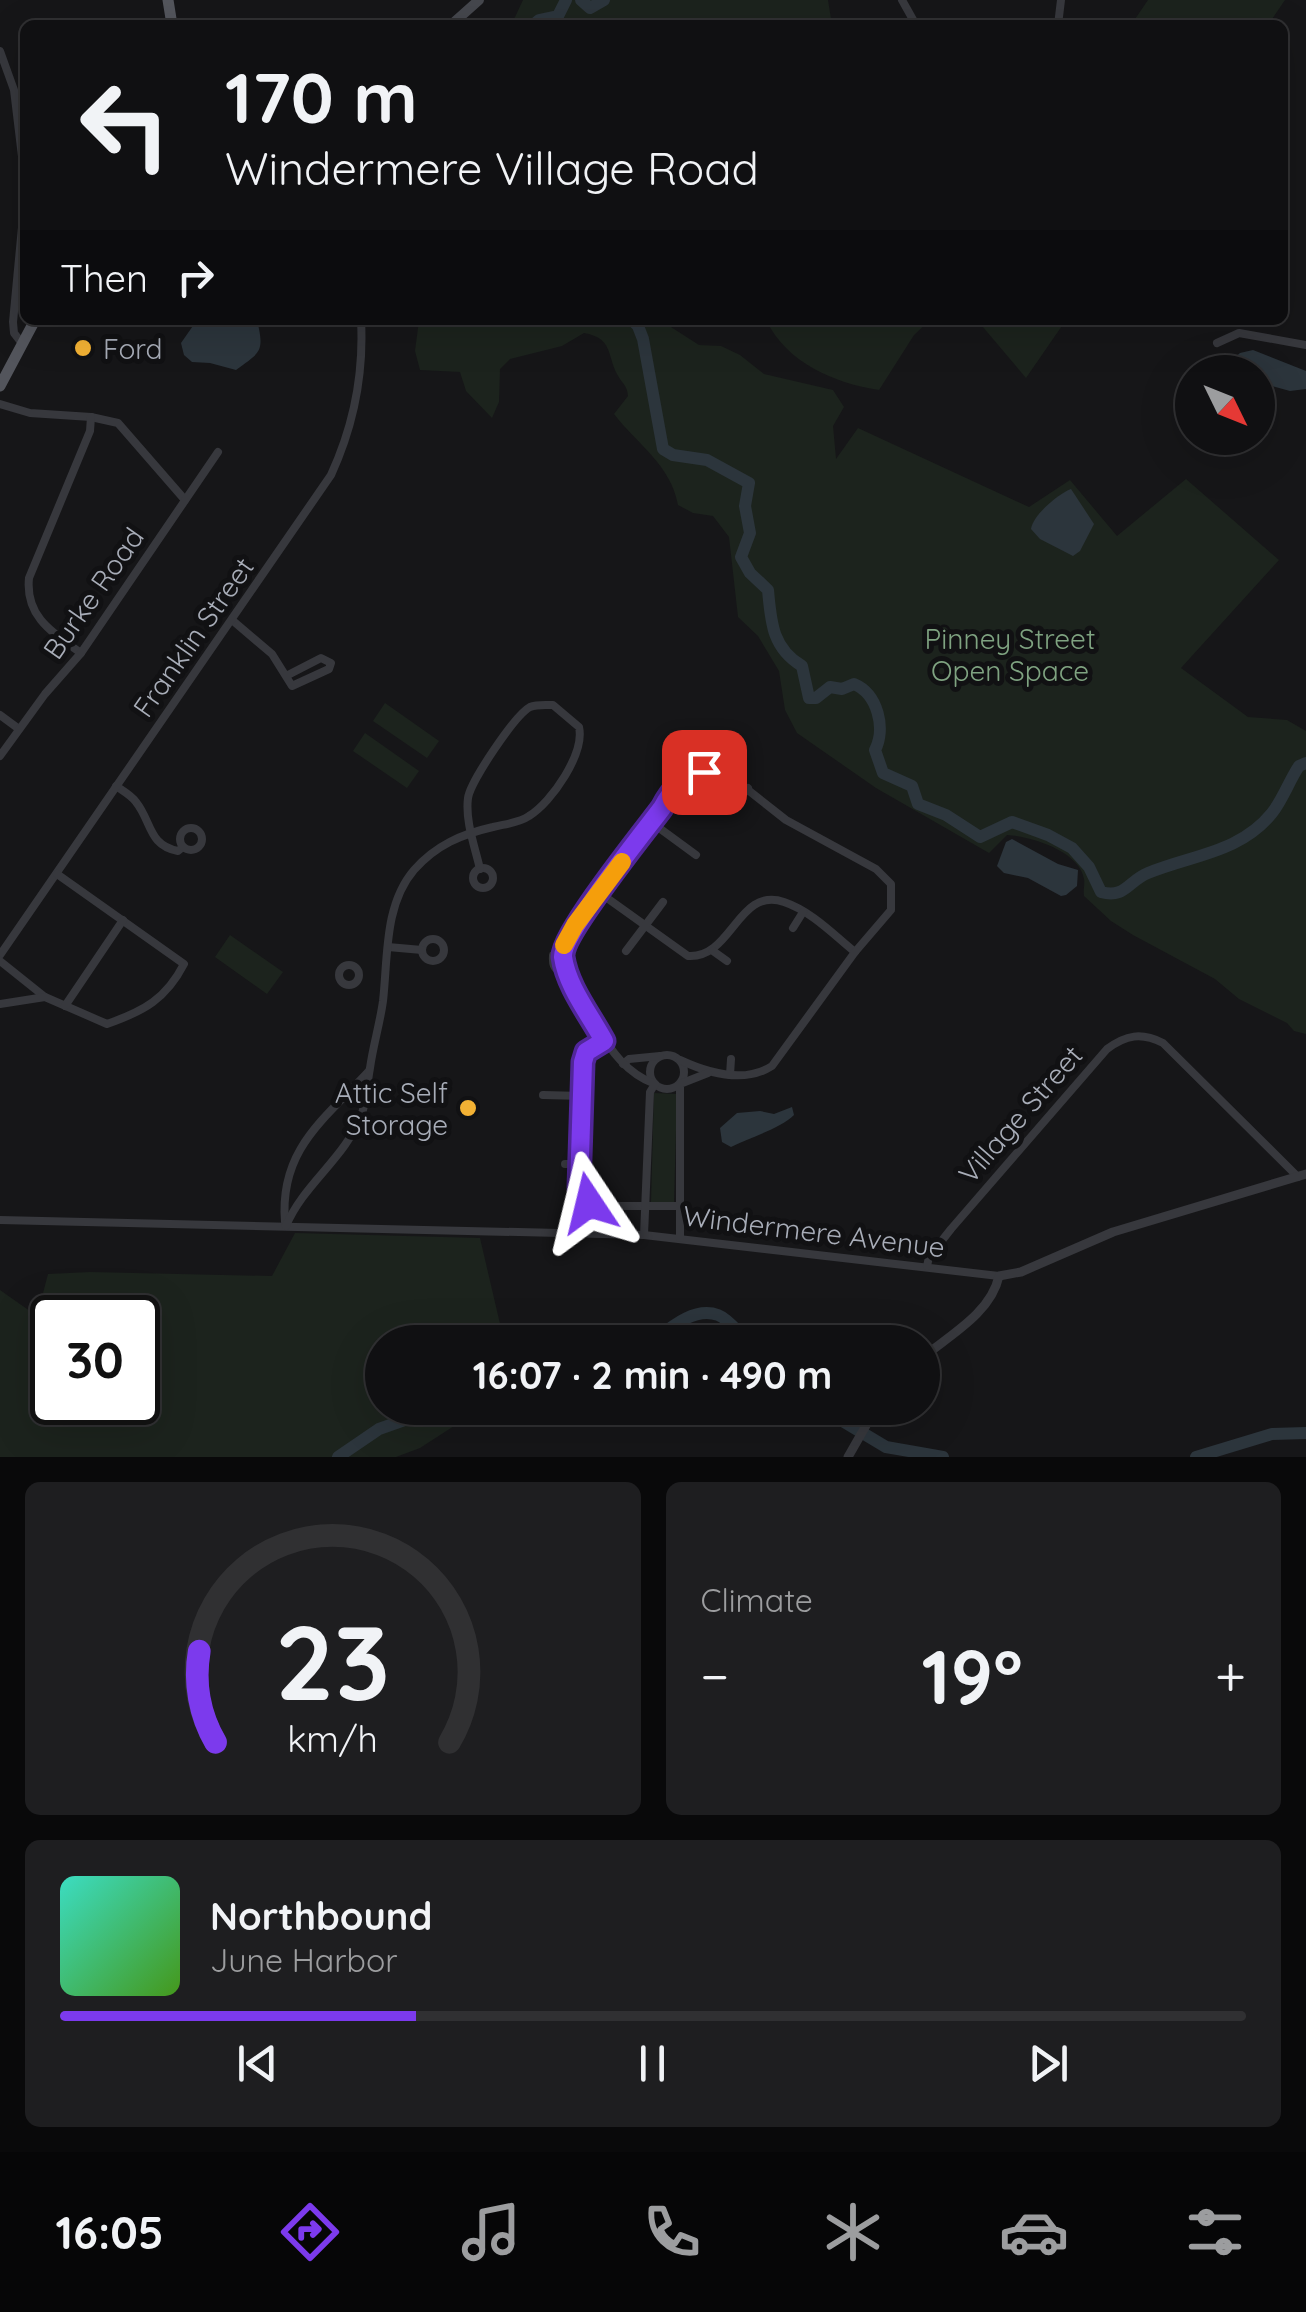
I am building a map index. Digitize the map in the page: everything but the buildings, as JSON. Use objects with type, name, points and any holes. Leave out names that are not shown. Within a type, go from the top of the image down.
[{"type":"main road","points":[[457,20],[479,0]]},
{"type":"main road","points":[[0,386],[32,325]]},
{"type":"street","points":[[0,51],[14,90],[20,140]]},
{"type":"street","points":[[20,248],[13,322],[14,333],[21,342]]},
{"type":"street","name":"Franklin Street","points":[[0,958],[330,475],[345,443],[362,370],[362,325]]},
{"type":"street","points":[[1217,343],[1239,334],[1306,345]]},
{"type":"street","points":[[0,404],[30,413],[108,419],[126,429],[185,500]]},
{"type":"street","points":[[81,653],[46,628],[27,592],[28,578],[90,432],[91,417]]},
{"type":"street","name":"Burke Road","points":[[0,756],[81,653],[218,452]]},
{"type":"street","points":[[232,620],[272,654],[292,686],[329,668],[331,663],[321,658],[286,676]]},
{"type":"street","points":[[286,1226],[294,1205],[341,1152],[354,1131],[367,1094],[395,906],[413,871],[445,843],[472,832],[518,822],[541,805],[570,768],[581,746],[579,727],[554,705],[530,707],[518,718],[470,788],[468,814],[472,832],[480,869]]},
{"type":"street","points":[[0,715],[18,729]]},
{"type":"street","points":[[717,771],[748,788],[786,820],[876,869],[891,884],[891,910],[855,952],[772,1066],[761,1073],[708,1074],[664,1090],[641,1079],[604,1041],[568,974],[562,951],[575,925],[670,792],[690,776],[717,771]]},
{"type":"street","points":[[116,786],[137,803],[161,846],[178,850],[183,847]]},
{"type":"street","points":[[736,803],[748,788]]},
{"type":"street","points":[[651,822],[696,855]]},
{"type":"street","points":[[0,958],[46,997],[107,1024],[160,999],[184,964],[58,874]]},
{"type":"street","points":[[600,894],[688,956],[714,951],[748,910],[762,900],[783,902],[804,912],[855,952]]},
{"type":"street","points":[[626,951],[663,902]]},
{"type":"street","points":[[793,928],[804,912]]},
{"type":"street","points":[[65,1006],[123,920]]},
{"type":"street","points":[[388,948],[422,950]]},
{"type":"street","points":[[714,951],[726,962]]},
{"type":"street","points":[[360,977],[385,978]]},
{"type":"street","points":[[0,1004],[46,997]]},
{"type":"street","points":[[594,1021],[606,1014]]},
{"type":"street","points":[[789,1019],[800,1027]]},
{"type":"street","name":"Village Street","points":[[927,1266],[929,1257],[951,1229],[1107,1049],[1136,1035],[1163,1043],[1302,1175]]},
{"type":"street","points":[[604,1041],[586,1052],[583,1062],[579,1188],[589,1203],[680,1206]]},
{"type":"street","points":[[624,1064],[629,1059],[670,1055],[708,1074]]},
{"type":"street","points":[[644,1236],[650,1092],[654,1084],[650,1069],[660,1056]]},
{"type":"street","points":[[730,1074],[731,1059]]},
{"type":"street","points":[[680,1060],[684,1069],[680,1084],[680,1238]]},
{"type":"street","points":[[286,1226],[287,1181],[299,1150],[323,1116],[369,1071]]},
{"type":"street","points":[[543,1095],[583,1096]]},
{"type":"street","points":[[565,1164],[580,1164]]},
{"type":"street","name":"Windermere Avenue","points":[[0,1220],[680,1238],[998,1276],[1021,1272],[1113,1232],[1302,1175]]},
{"type":"street","points":[[940,1343],[987,1304],[998,1276]]},
{"type":"street","points":[[848,1457],[865,1425]]},
{"type":"green space","points":[[523,0],[828,0],[831,20],[512,20]]},
{"type":"green space","points":[[1148,0],[1285,0],[1271,20],[1134,20]]},
{"type":"green space","name":"Pinney Street Open Space","points":[[418,325],[668,325],[699,345],[721,346],[740,355],[764,374],[833,390],[844,407],[833,426],[836,459],[858,428],[1029,507],[1070,480],[1117,536],[1186,479],[1279,560],[1181,668],[1248,717],[1287,720],[1306,731],[1306,1034],[1294,1031],[1287,1023],[1239,999],[1215,979],[1111,921],[1084,896],[1080,869],[1064,853],[1028,838],[1007,835],[989,853],[876,788],[797,733],[785,710],[779,671],[758,636],[738,617],[729,537],[713,516],[693,513],[678,505],[661,467],[614,414],[628,396],[608,348],[600,339],[584,333],[562,346],[510,359],[500,369],[499,402],[492,418],[466,391],[460,372],[420,370],[415,351]]},
{"type":"green space","points":[[769,325],[925,325],[879,390],[829,376],[799,359]]},
{"type":"green space","points":[[981,325],[1063,325],[1026,378]]},
{"type":"green space","points":[[385,703],[439,741],[427,758],[373,721]]},
{"type":"green space","points":[[365,733],[419,771],[407,788],[353,751]]},
{"type":"green space","points":[[230,935],[283,972],[267,994],[215,957]]},
{"type":"green space","points":[[654,1093],[677,1094],[674,1202],[651,1202]]},
{"type":"green space","points":[[295,1233],[480,1238],[500,1325],[365,1325],[365,1425],[456,1425],[420,1448],[396,1457],[0,1457],[0,1290],[30,1311],[30,1425],[160,1425],[160,1295],[42,1295],[48,1274],[272,1276]]},
{"type":"shaded area","points":[[194,325],[258,325],[260,339],[258,351],[236,370],[192,362],[184,355],[181,343]]},
{"type":"shaded area","points":[[1253,350],[1266,355],[1238,355]]},
{"type":"shaded area","points":[[1275,359],[1306,371],[1306,389],[1290,391],[1275,387]]},
{"type":"shaded area","points":[[1071,489],[1094,524],[1080,551],[1073,556],[1040,539],[1031,529],[1047,506]]},
{"type":"shaded area","points":[[1012,839],[1058,864],[1078,870],[1077,886],[1061,896],[1028,878],[1004,873],[997,866],[1006,842]]},
{"type":"shaded area","points":[[792,1107],[794,1115],[773,1129],[731,1147],[722,1142],[720,1128],[737,1113],[774,1114]]},
{"type":"waterway","points":[[539,20],[558,16],[566,0]]},
{"type":"waterway","points":[[581,0],[590,8],[604,0]]},
{"type":"waterway","points":[[637,325],[663,449],[673,455],[707,460],[749,483],[745,506],[750,533],[741,557],[750,573],[768,590],[775,633],[784,651],[802,666],[809,698],[816,698],[830,687],[842,689],[854,684],[862,689],[878,713],[880,732],[875,750],[883,773],[912,786],[918,804],[946,815],[980,837],[1012,822],[1048,835],[1072,848],[1089,867],[1101,892],[1109,894],[1121,891],[1148,873],[1245,837],[1272,813],[1299,766],[1306,763]]},
{"type":"waterway","points":[[675,1325],[691,1316],[709,1313],[731,1325]]},
{"type":"waterway","points":[[338,1457],[390,1425]]},
{"type":"waterway","points":[[849,1425],[886,1447],[943,1457]]},
{"type":"waterway","points":[[1196,1457],[1272,1434],[1306,1433]]},
{"type":"slow traffic","points":[[564,945],[622,862]]},
{"type":"place","name":"Ford","points":[[83,348]]},
{"type":"place","name":"Attic Self Storage","points":[[468,1108]]},
{"type":"route","points":[[589,1203],[579,1188],[583,1062],[586,1052],[604,1041],[568,974],[562,951],[575,925],[670,792],[690,776],[704,772]]}]
